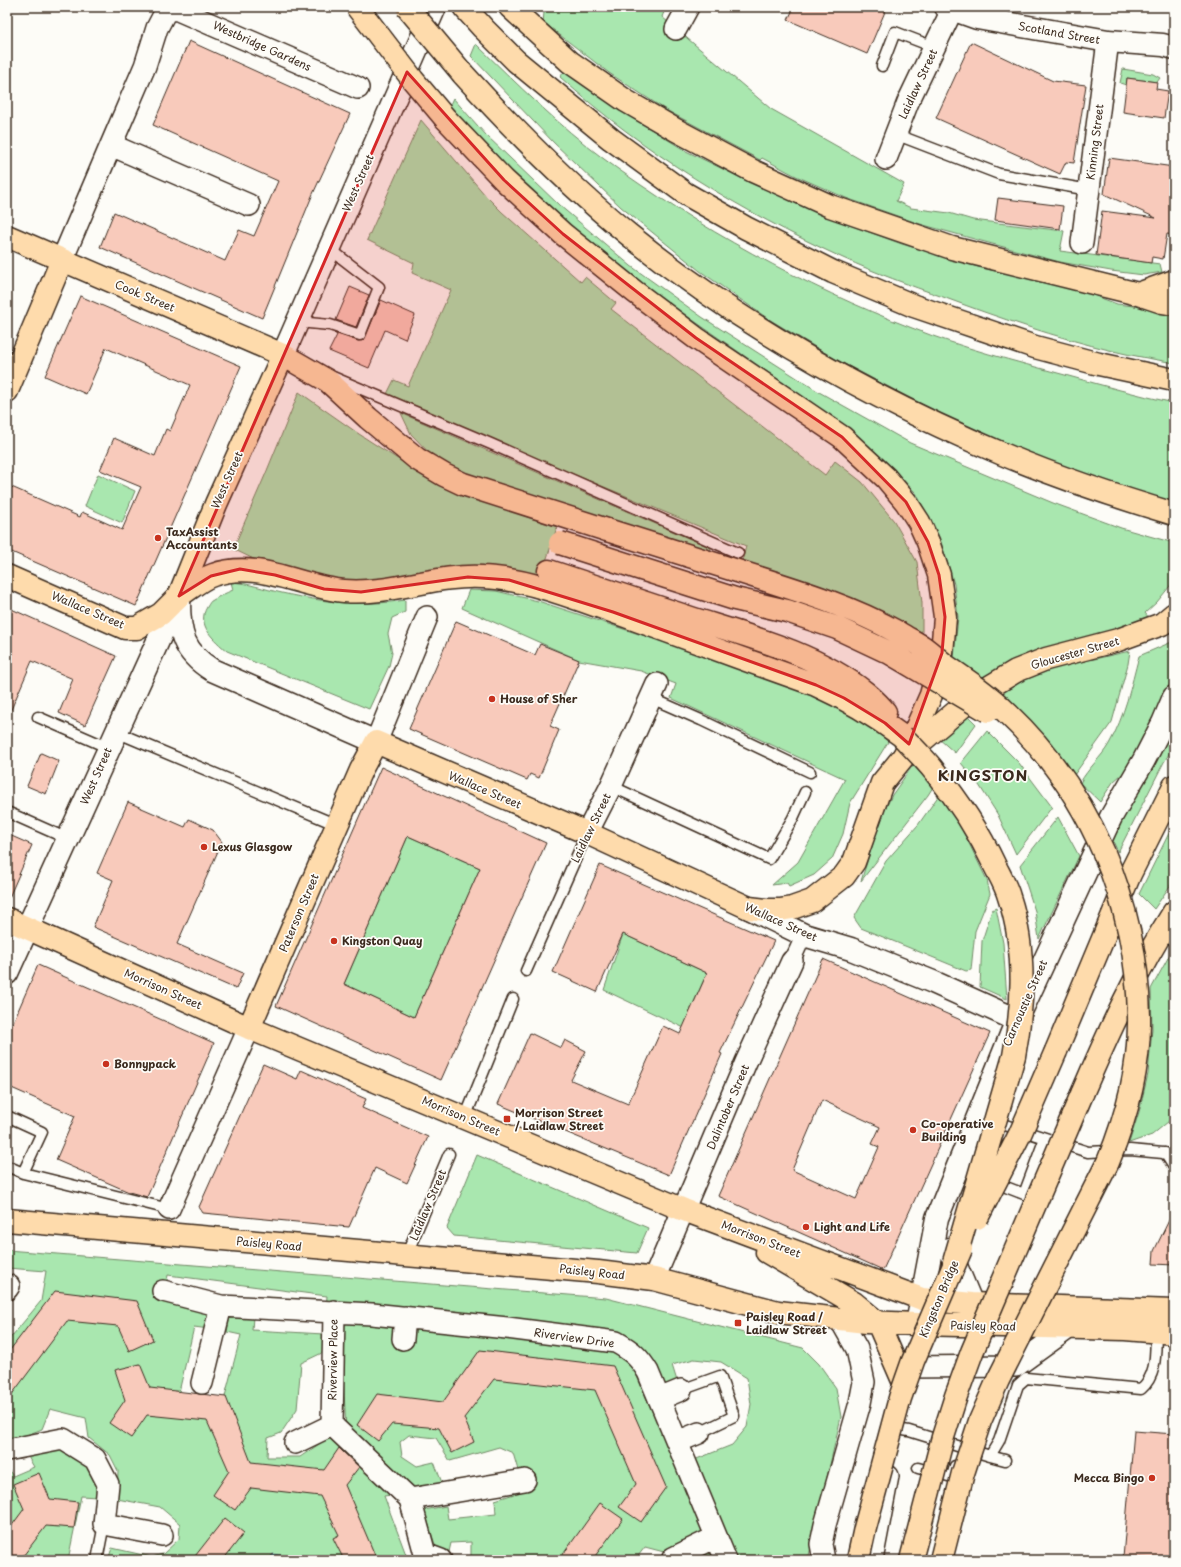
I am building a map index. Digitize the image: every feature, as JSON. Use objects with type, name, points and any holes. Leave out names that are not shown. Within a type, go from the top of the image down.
[{"type":"main road","points":[[357,7],[408,74],[445,118],[504,180],[563,234],[635,292],[696,338],[842,437],[886,478],[906,502],[919,522],[928,542],[940,575],[945,617],[942,653],[931,695],[882,783],[854,862],[844,876],[812,901],[780,910],[749,908]]},
{"type":"main road","points":[[407,7],[463,74],[514,130],[571,185],[629,234],[687,278],[735,311],[809,357],[877,396],[941,427],[1007,456],[1092,488],[1174,514]]},
{"type":"main road","points":[[464,7],[516,61],[611,139],[686,194],[746,228],[833,272],[914,306],[1035,347],[1128,371],[1174,380]]},
{"type":"main road","points":[[510,7],[570,62],[626,101],[676,130],[767,177],[830,206],[945,246],[1174,304]]},
{"type":"main road","name":"Cook Street","points":[[7,236],[283,355],[328,381],[417,459],[463,484],[823,599],[868,618],[923,647],[966,679],[1008,714],[1029,736],[1064,781],[1092,826],[1112,873],[1125,914],[1132,946],[1139,1018],[1136,1054],[1130,1093],[1118,1138],[1108,1162],[998,1380],[980,1421],[962,1473],[941,1560]]},
{"type":"main road","points":[[7,391],[62,260]]},
{"type":"main road","points":[[1138,294],[1174,281]]},
{"type":"main road","name":"West Street","points":[[179,596],[216,504],[283,355]]},
{"type":"main road","points":[[560,543],[735,599],[787,611],[837,628],[890,653],[1029,736]]},
{"type":"main road","points":[[179,596],[211,576],[240,569],[275,575],[324,589],[361,592],[468,577],[509,580],[539,587],[613,612],[816,685],[844,698],[885,723],[903,746],[934,771],[966,813],[1009,896],[1022,963],[1021,1005],[1014,1056],[954,1262]]},
{"type":"main road","points":[[549,571],[734,632],[810,659],[832,670],[856,685],[880,706],[903,746]]},
{"type":"main road","name":"Wallace Street","points":[[7,576],[125,628],[137,628],[161,614],[179,596]]},
{"type":"main road","name":"Gloucester Street","points":[[903,746],[976,695],[1016,671],[1046,659],[1118,640],[1162,624],[1174,614]]},
{"type":"main road","name":"Wallace Street","points":[[376,742],[587,834],[749,908]]},
{"type":"main road","name":"Paterson Street","points":[[249,1028],[361,770],[376,742]]},
{"type":"main road","name":"Kingston Bridge","points":[[858,1560],[865,1528],[900,1398],[913,1361],[954,1262],[1020,1134],[1130,874],[1174,786]]},
{"type":"main road","points":[[911,1560],[943,1437],[956,1396],[976,1345],[1082,1094],[1124,1001],[1145,961],[1174,912]]},
{"type":"main road","name":"Morrison Street","points":[[7,919],[249,1028],[684,1210],[922,1299]]},
{"type":"main road","name":"Paisley Road","points":[[7,1220],[578,1270],[654,1279],[778,1312],[878,1323],[1070,1327],[1165,1332]]},
{"type":"main road","points":[[714,1221],[854,1303],[878,1323],[907,1375]]},
{"type":"main road","name":"Paisley Road","points":[[922,1299],[972,1304],[1166,1310]]},
{"type":"street","name":"West Street","points":[[283,355],[435,7]]},
{"type":"street","points":[[676,29],[688,7]]},
{"type":"street","name":"Scotland Street","points":[[949,8],[977,18],[1108,41],[1172,49]]},
{"type":"street","name":"Laidlaw Street","points":[[886,159],[908,102],[934,47],[949,8]]},
{"type":"street","name":"Westbridge Gardens","points":[[62,260],[146,66],[157,28],[167,9],[178,10],[358,88]]},
{"type":"street","name":"Kinning Street","points":[[1082,243],[1108,41]]},
{"type":"street","points":[[111,145],[249,205]]},
{"type":"street","name":"West Street","points":[[7,973],[179,596]]},
{"type":"street","name":"Wallace Street","points":[[179,596],[182,637],[190,653],[201,663],[212,670],[376,742]]},
{"type":"street","name":"Paterson Street","points":[[376,742],[427,617]]},
{"type":"street","name":"Laidlaw Street","points":[[587,834],[612,786],[654,691]]},
{"type":"street","name":"Carnoustie Street","points":[[917,1324],[937,1218],[1017,1020],[1111,817],[1144,760],[1163,723],[1174,697]]},
{"type":"street","name":"Wallace Street","points":[[749,908],[804,935],[851,949],[933,982],[1017,1020]]},
{"type":"street","name":"Dalintober Street","points":[[654,1279],[746,1062],[804,935]]},
{"type":"street","name":"Paterson Street","points":[[169,1209],[249,1028]]},
{"type":"street","points":[[937,1218],[972,1304]]},
{"type":"street","points":[[7,1285],[9,1286],[7,1289]]},
{"type":"street","name":"Riverview Place","points":[[163,1291],[221,1306],[334,1311],[332,1425]]},
{"type":"street","points":[[202,1383],[221,1306]]},
{"type":"street","name":"Riverview Drive","points":[[334,1311],[405,1317],[616,1342],[629,1349],[640,1359],[648,1372],[726,1560]]},
{"type":"street","points":[[403,1339],[405,1317]]},
{"type":"street","points":[[824,1560],[821,1544],[825,1525],[860,1403],[864,1382],[857,1349],[840,1319]]},
{"type":"street","points":[[872,1560],[917,1324]]},
{"type":"street","points":[[907,1375],[1016,1366],[1070,1327]]},
{"type":"street","points":[[659,1400],[681,1390]]},
{"type":"street","points":[[295,1443],[332,1425],[410,1498],[425,1554],[441,1560]]},
{"type":"street","points":[[677,1442],[699,1433]]},
{"type":"street","points":[[7,1450],[63,1439],[96,1459],[108,1484],[104,1524],[162,1534]]},
{"type":"street","points":[[410,1498],[525,1480]]},
{"type":"street","points":[[673,1559],[716,1537]]},
{"type":"lane","points":[[882,66],[895,32],[934,47]]},
{"type":"lane","points":[[895,134],[999,174],[1089,190]]},
{"type":"lane","points":[[298,322],[330,324],[360,335],[379,287],[330,249]]},
{"type":"lane","points":[[283,355],[738,553]]},
{"type":"lane","points":[[654,691],[701,720],[810,772]]},
{"type":"lane","points":[[38,717],[112,740],[337,825]]},
{"type":"lane","points":[[612,786],[769,859],[793,818],[805,792]]},
{"type":"lane","points":[[7,812],[68,839]]},
{"type":"lane","name":"Laidlaw Street","points":[[526,971],[587,834]]},
{"type":"lane","points":[[464,1118],[513,999]]},
{"type":"lane","points":[[7,1116],[42,1132],[23,1173]]},
{"type":"lane","points":[[978,1116],[1088,1152],[1130,1150],[1170,1154],[1174,1167]]},
{"type":"lane","points":[[957,1168],[1024,1194],[1045,1138]]},
{"type":"lane","name":"Laidlaw Street","points":[[406,1256],[449,1154]]},
{"type":"lane","points":[[7,1166],[23,1173],[169,1209]]},
{"type":"lane","points":[[990,1456],[999,1441],[1018,1384],[1026,1378],[1141,1389],[1148,1382],[1154,1371],[1165,1332],[1166,1310]]},
{"type":"lane","points":[[681,1390],[720,1376],[734,1416],[699,1433]]},
{"type":"lane","points":[[897,1429],[1005,1460]]},
{"type":"lane","points":[[918,1468],[952,1477],[960,1446]]},
{"type":"lane","points":[[97,1560],[104,1524]]},
{"type":"highlighted area","points":[[407,72],[504,180],[563,234],[696,338],[842,437],[906,502],[928,542],[939,575],[945,617],[942,653],[909,744],[885,723],[844,698],[816,685],[613,612],[509,580],[468,577],[361,592],[324,589],[275,575],[240,569],[211,576],[179,596]]},
{"type":"green space","points":[[540,7],[666,7],[662,17],[771,109],[904,184],[896,201],[911,208],[949,213],[973,220],[1064,231],[1060,251],[1160,264],[1162,272],[1144,275],[1060,262],[920,224],[846,198],[796,176],[762,158],[760,160],[666,110],[609,73],[543,22],[544,13]]},
{"type":"green space","points":[[476,44],[554,118],[604,159],[677,209],[753,254],[831,294],[871,312],[950,342],[988,354],[1174,403],[1174,502],[1063,467],[983,436],[837,360],[767,318],[700,271],[621,207],[554,143],[471,56]]},
{"type":"green space","points":[[1123,69],[1153,74],[1160,78],[1157,82],[1127,78],[1126,85],[1120,83]]},
{"type":"green space","points":[[564,72],[628,115],[686,151],[745,180],[825,216],[902,244],[978,267],[1077,289],[1117,304],[1174,311],[1174,363],[1091,346],[1006,320],[880,274],[805,240],[731,200],[659,155],[592,104],[560,77]]},
{"type":"green space","points":[[453,98],[486,135],[559,205],[631,266],[702,317],[819,392],[910,443],[1053,503],[1121,528],[1174,543],[1174,581],[1157,602],[1145,613],[1150,619],[985,683],[954,658],[958,617],[954,584],[940,539],[916,493],[879,455],[831,416],[635,280],[567,227],[447,111]]},
{"type":"green space","points":[[421,120],[486,196],[502,212],[581,282],[585,277],[616,303],[611,309],[825,475],[835,461],[862,482],[894,521],[917,562],[922,603],[922,637],[741,566],[746,546],[386,396],[394,380],[408,386],[451,290],[412,273],[414,263],[367,240]]},
{"type":"green space","points":[[299,392],[359,434],[424,476],[493,505],[557,527],[540,580],[344,584],[264,564],[233,549]]},
{"type":"green space","points":[[401,413],[711,548],[709,555],[465,475],[437,461],[411,434]]},
{"type":"green space","points":[[98,474],[135,491],[122,523],[85,506]]},
{"type":"green space","points":[[231,582],[328,601],[374,603],[405,600],[405,612],[392,618],[388,634],[392,653],[389,666],[369,709],[227,651],[217,642],[205,626],[204,614],[211,601],[233,590]]},
{"type":"green space","points":[[469,590],[496,591],[538,601],[804,688],[859,718],[888,742],[850,803],[843,834],[832,859],[814,875],[789,886],[787,883],[772,885],[798,862],[845,779],[671,698],[676,684],[641,671],[579,660],[462,608]]},
{"type":"green space","points":[[1174,641],[1174,673],[1159,714],[1130,767],[1113,782],[1100,802],[1080,783],[1106,749],[1115,733],[1127,701],[1139,656]]},
{"type":"green space","points":[[1130,651],[1128,664],[1112,722],[1074,775],[1031,722],[1001,693],[1036,672]]},
{"type":"green space","points":[[965,713],[976,724],[955,753],[938,738]]},
{"type":"green space","points":[[1174,713],[1174,746],[1164,762],[1118,852],[1112,839]]},
{"type":"green space","points":[[987,731],[1019,763],[1052,807],[1016,854],[998,815],[979,785],[961,763]]},
{"type":"green space","points":[[913,765],[933,787],[861,881],[881,818],[892,795]]},
{"type":"green space","points":[[939,795],[961,827],[987,880],[990,894],[975,931],[971,970],[966,971],[861,928],[854,918],[886,861],[918,825]]},
{"type":"green space","points":[[1058,817],[1079,856],[1039,939],[1035,911],[1020,865]]},
{"type":"green space","points":[[1174,823],[1174,880],[1154,909],[1139,894]]},
{"type":"green space","points":[[408,836],[480,868],[414,1017],[344,984]]},
{"type":"green space","points":[[996,908],[1003,943],[1007,999],[980,987],[982,941],[992,910]]},
{"type":"green space","points":[[623,934],[707,973],[688,1015],[703,1023],[697,1034],[604,990]]},
{"type":"green space","points":[[1174,947],[1174,1117],[1152,1135],[1129,1143],[1139,1112],[1148,1074],[1152,1029],[1151,989]]},
{"type":"green space","points":[[477,1155],[648,1228],[637,1253],[454,1236],[447,1228]]},
{"type":"green space","points":[[7,1250],[606,1298],[803,1348],[819,1364],[836,1388],[841,1417],[808,1560],[690,1560],[687,1556],[721,1540],[689,1462],[732,1445],[747,1427],[751,1404],[747,1378],[721,1362],[694,1359],[672,1365],[677,1381],[661,1389],[636,1346],[602,1340],[601,1348],[612,1349],[629,1358],[705,1533],[664,1552],[645,1547],[635,1560],[475,1560],[471,1557],[471,1542],[451,1543],[449,1552],[437,1551],[424,1510],[446,1506],[448,1519],[496,1514],[495,1500],[524,1491],[513,1453],[499,1447],[450,1461],[436,1438],[409,1435],[400,1442],[402,1456],[417,1466],[434,1462],[444,1488],[384,1496],[408,1560],[108,1560],[112,1548],[152,1557],[163,1554],[179,1539],[180,1524],[160,1507],[117,1499],[118,1471],[110,1455],[89,1438],[86,1418],[50,1409],[42,1429],[7,1443],[7,1342],[41,1301],[46,1271],[7,1268]],"holes":[[[168,1275],[327,1296],[324,1334],[252,1330],[253,1317],[230,1316],[227,1332],[241,1335],[224,1400],[179,1392],[194,1327],[209,1329],[215,1311],[164,1298]],[[324,1352],[342,1352],[346,1430],[325,1440],[300,1457],[267,1457],[268,1438],[281,1433],[297,1409],[301,1363]]]},
{"type":"green space","points":[[52,1448],[71,1451],[90,1466],[99,1486],[97,1497],[81,1496],[68,1560],[7,1560],[7,1525],[9,1525],[12,1502],[7,1501],[7,1468],[13,1476],[34,1467],[27,1455]]},
{"type":"water","points":[[273,1554],[310,1560],[268,1560]]},
{"type":"building","points":[[794,7],[887,7],[867,54],[788,20]]},
{"type":"building","points":[[189,41],[350,114],[312,196],[262,318],[100,247],[114,212],[225,261],[239,230],[254,236],[278,181],[153,125]]},
{"type":"building","points":[[971,42],[1053,81],[1086,85],[1074,163],[1066,162],[1060,174],[936,118]]},
{"type":"building","points":[[1127,78],[1157,82],[1156,89],[1168,91],[1164,118],[1123,112]]},
{"type":"building","points":[[1109,158],[1174,167],[1174,235],[1167,234],[1163,259],[1152,257],[1151,263],[1096,255],[1102,211],[1156,218],[1104,194]]},
{"type":"building","points":[[998,198],[1063,206],[1060,229],[995,220]]},
{"type":"building","points":[[350,287],[369,295],[356,327],[336,320]]},
{"type":"building","points":[[80,296],[241,366],[136,606],[7,550],[7,485],[80,517],[82,512],[122,530],[141,487],[100,470],[114,438],[155,456],[166,429],[170,431],[190,385],[106,348],[86,394],[45,376]]},
{"type":"building","points":[[381,300],[415,315],[405,339],[385,330],[369,368],[329,351],[337,335],[334,333],[358,341],[364,340]]},
{"type":"building","points":[[7,607],[116,656],[85,725],[59,713],[73,679],[32,661],[7,719]]},
{"type":"building","name":"House of Sher","points":[[456,621],[535,655],[540,644],[579,660],[550,726],[559,730],[539,778],[530,774],[527,780],[409,729]]},
{"type":"building","points":[[41,753],[59,761],[46,794],[27,786]]},
{"type":"building","name":"Kingston Quay","points":[[381,767],[546,843],[441,1080],[276,1006]],"holes":[[[408,836],[480,868],[414,1017],[344,984]]]},
{"type":"building","points":[[128,802],[185,827],[189,819],[213,830],[222,842],[177,944],[243,973],[236,989],[93,927],[113,880],[97,873]]},
{"type":"building","points":[[7,834],[32,845],[7,902]]},
{"type":"building","points":[[600,865],[774,941],[720,1053],[722,1054],[669,1175],[498,1104],[530,1033],[561,1048],[565,1040],[586,1051],[571,1080],[628,1104],[663,1026],[680,1034],[707,973],[623,934],[597,992],[553,972]]},
{"type":"building","name":"Co-operative Building","points":[[823,959],[990,1033],[883,1270],[718,1196]],"holes":[[[822,1100],[880,1127],[872,1144],[879,1147],[856,1199],[792,1170]]]},
{"type":"building","name":"Bonnypack","points":[[38,965],[214,1043],[147,1197],[129,1192],[56,1160],[75,1116],[7,1086],[7,1036]]},
{"type":"building","points":[[263,1064],[297,1079],[301,1070],[366,1099],[362,1108],[428,1137],[407,1183],[375,1168],[349,1227],[203,1213],[199,1207]]},
{"type":"building","points":[[1174,1210],[1174,1265],[1153,1264],[1154,1251]]},
{"type":"building","points":[[55,1291],[137,1301],[153,1340],[129,1351],[118,1326],[67,1321],[7,1401],[7,1354]]},
{"type":"building","points":[[480,1350],[613,1366],[666,1487],[641,1522],[619,1507],[636,1484],[595,1390],[494,1379],[464,1418],[474,1442],[452,1453],[439,1428],[392,1424],[378,1441],[357,1425],[377,1394],[443,1402]]},
{"type":"building","points":[[140,1364],[150,1388],[226,1397],[251,1462],[324,1470],[339,1448],[359,1467],[345,1485],[377,1560],[344,1560],[333,1538],[339,1535],[320,1496],[251,1488],[235,1510],[213,1495],[229,1471],[207,1421],[147,1415],[131,1438],[109,1423],[125,1400],[115,1370]]},
{"type":"building","name":"Mecca Bingo","points":[[1134,1431],[1174,1434],[1174,1560],[1123,1557]]},
{"type":"building","points":[[39,1473],[50,1499],[78,1502],[74,1528],[46,1526],[20,1560],[7,1560],[7,1532],[24,1509],[13,1484]]},
{"type":"building","points":[[600,1503],[623,1519],[592,1560],[559,1560]]},
{"type":"building","points":[[225,1518],[244,1533],[223,1560],[192,1560]]},
{"type":"place","name":"TaxAssist Accountants","points":[[158,538]]},
{"type":"place","name":"House of Sher","points":[[492,699]]},
{"type":"place","name":"Lexus Glasgow","points":[[204,847]]},
{"type":"place","name":"Kingston Quay","points":[[334,941]]},
{"type":"place","name":"Bonnypack","points":[[106,1064]]},
{"type":"place","name":"Morrison Street / Laidlaw Street","points":[[507,1119]]},
{"type":"place","name":"Co-operative Building","points":[[913,1130]]},
{"type":"place","name":"Light and Life","points":[[806,1227]]},
{"type":"place","name":"Paisley Road / Laidlaw Street","points":[[738,1323]]},
{"type":"place","name":"Mecca Bingo","points":[[1152,1478]]},
{"type":"district","name":"KINGSTON","points":[[983,776]]}]
